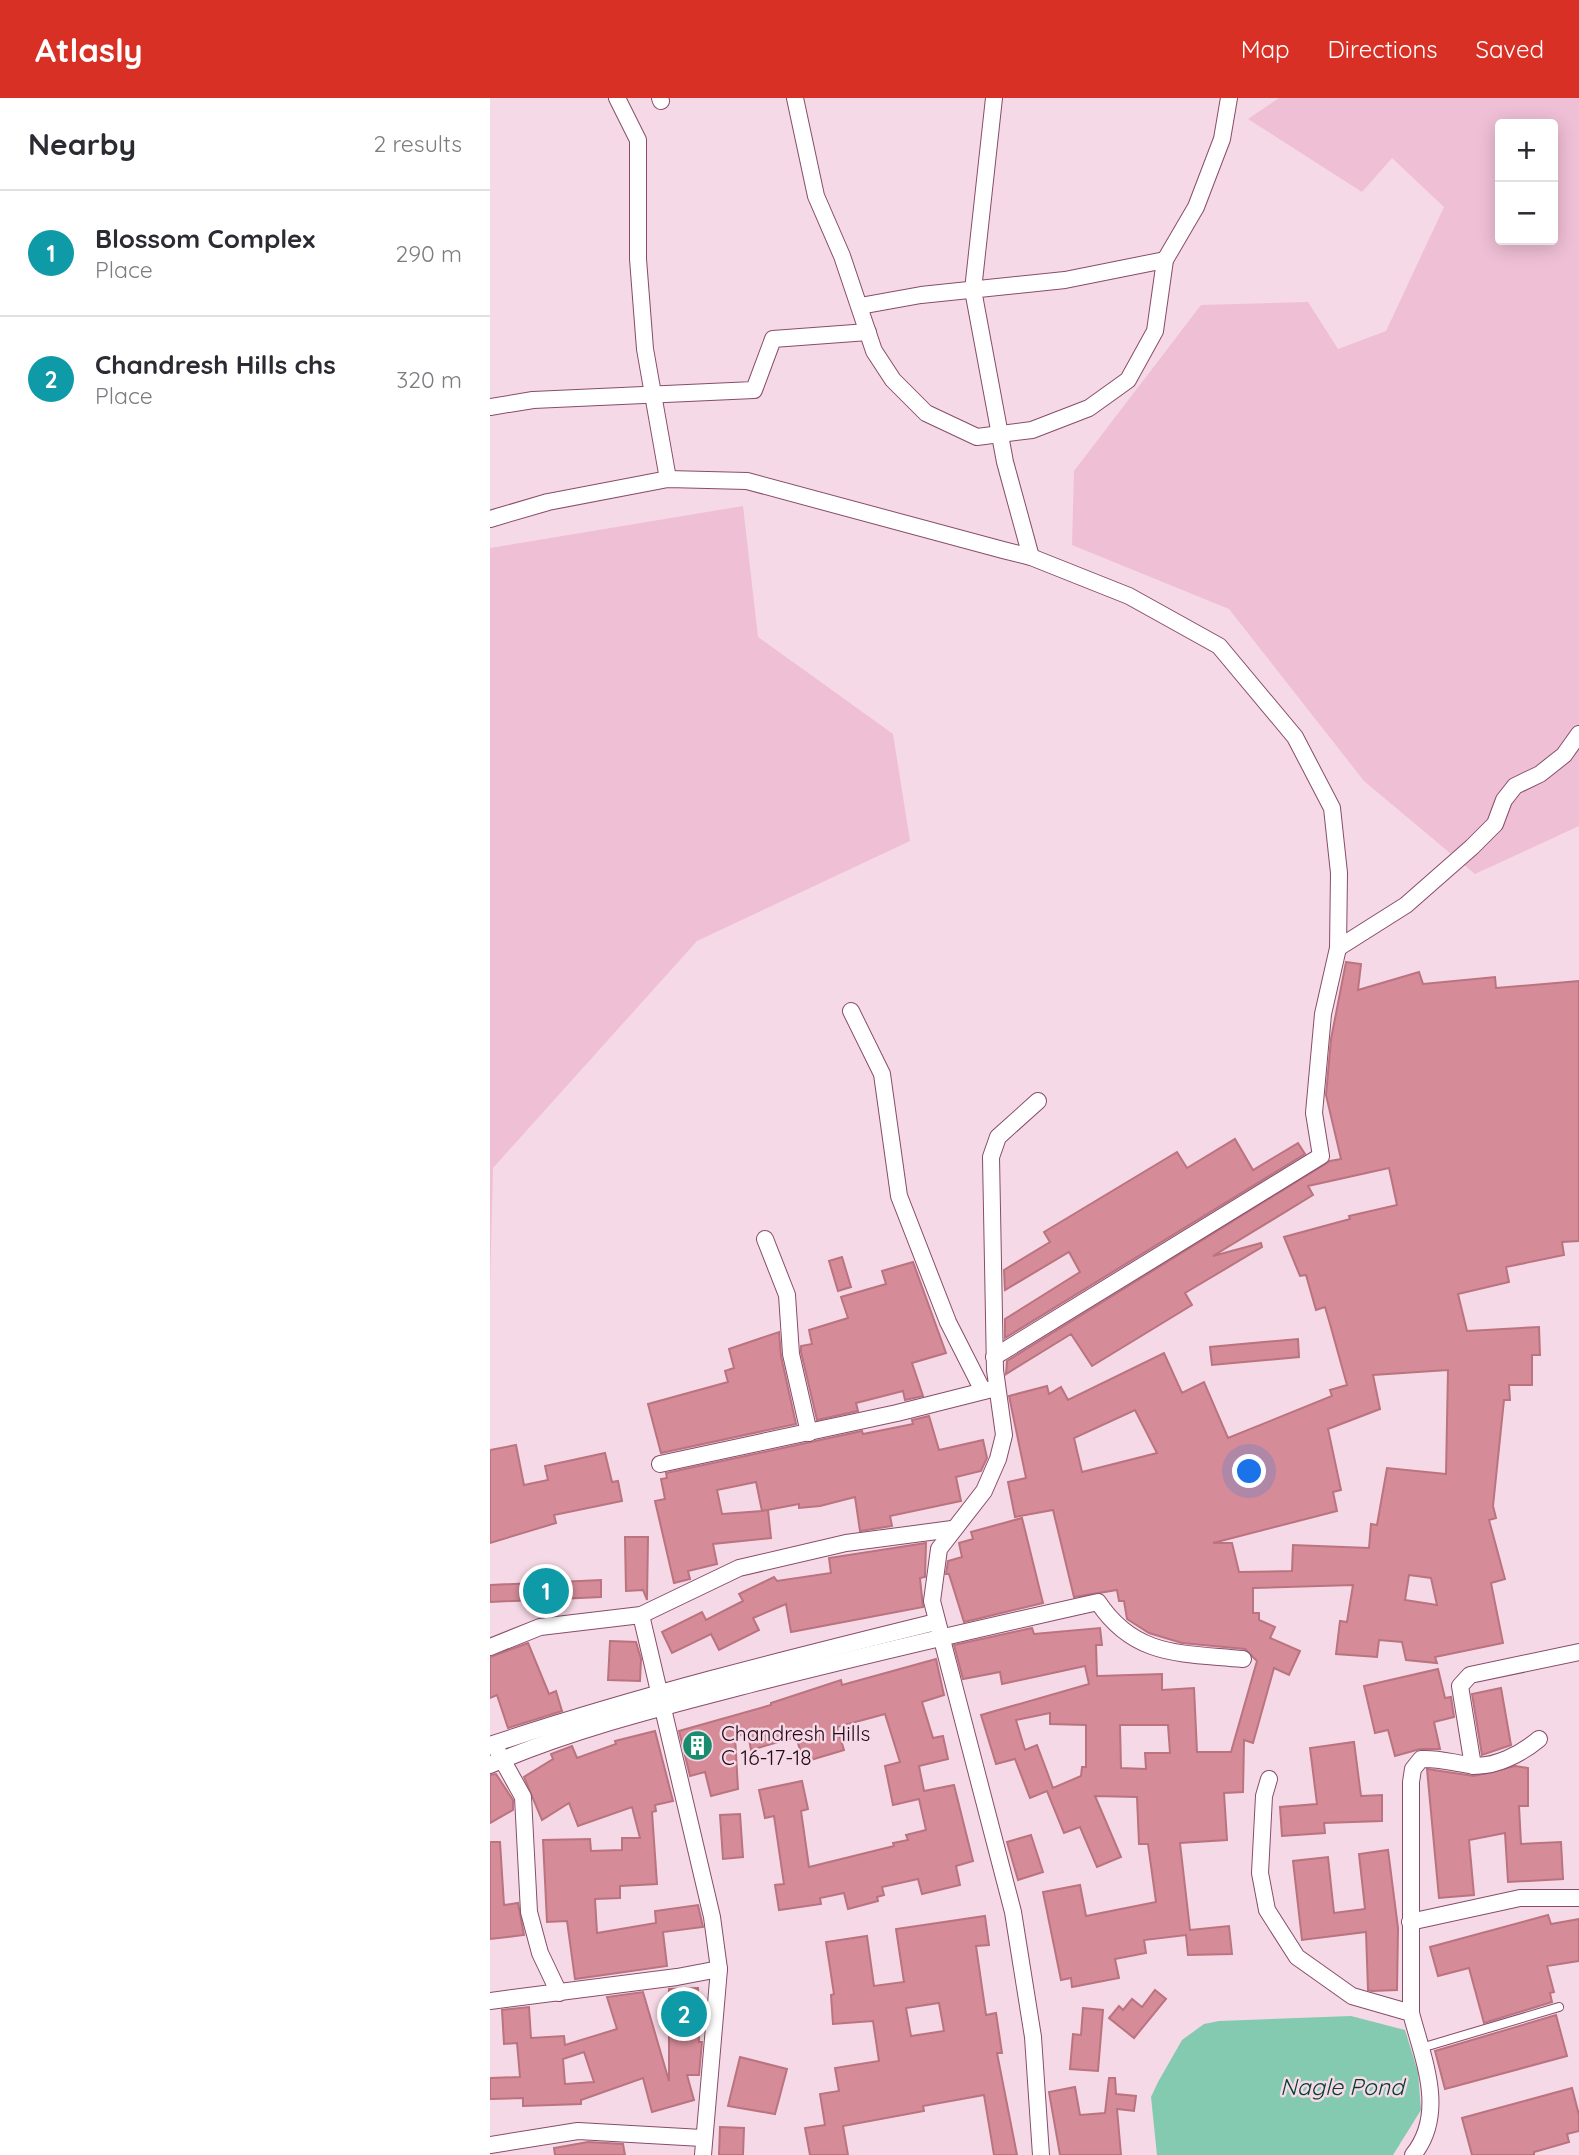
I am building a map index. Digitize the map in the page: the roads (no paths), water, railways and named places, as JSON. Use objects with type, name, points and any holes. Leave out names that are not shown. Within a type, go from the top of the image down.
[{"type":"street","points":[[617,98],[638,140],[638,259],[645,349],[668,479]]},
{"type":"street","points":[[795,98],[816,196],[860,306],[874,351],[894,380],[926,413],[977,437],[1032,430],[1089,408],[1128,380],[1155,331],[1165,260],[1196,207],[1222,139],[1229,98]]},
{"type":"street","points":[[994,98],[973,290],[1000,436],[1031,558]]},
{"type":"street","points":[[860,306],[973,290],[1065,281],[1165,260]]},
{"type":"street","points":[[490,407],[533,400],[754,390],[773,339],[868,332]]},
{"type":"street","points":[[490,519],[548,502],[668,479],[747,481],[1031,558],[1129,596],[1219,646],[1294,737],[1332,808],[1339,873],[1338,948],[1323,1014],[1314,1113],[1321,1156],[995,1357]]},
{"type":"street","points":[[1338,948],[1406,905],[1472,847],[1495,824],[1504,800],[1515,786],[1540,774],[1564,755],[1579,734]]},
{"type":"street","points":[[851,1011],[882,1074],[899,1196],[948,1322],[990,1390],[1004,1435],[998,1459],[984,1491],[939,1549],[932,1601],[937,1630],[1013,1912],[1033,2037],[1041,2155]]},
{"type":"street","points":[[990,1390],[995,1357],[991,1157],[998,1137],[1038,1101]]},
{"type":"street","points":[[765,1239],[787,1295],[791,1354],[809,1433]]},
{"type":"street","points":[[660,1464],[809,1433],[990,1390]]},
{"type":"street","points":[[490,1647],[540,1627],[641,1615],[739,1568],[846,1544],[952,1529]]},
{"type":"street","points":[[559,1993],[540,1953],[529,1912],[526,1810],[523,1797],[496,1763],[492,1744],[937,1630],[1098,1602],[1126,1636],[1157,1648],[1243,1659]]},
{"type":"street","points":[[490,2145],[578,2131],[702,2147],[719,1969],[712,1917],[641,1615]]},
{"type":"street","points":[[1474,1766],[1460,1686],[1470,1675],[1579,1651]]},
{"type":"street","points":[[496,1763],[542,1742],[660,1701]]},
{"type":"street","points":[[1413,2155],[1422,2144],[1433,2106],[1410,2013],[1413,1769],[1421,1759],[1438,1758],[1474,1766],[1521,1755],[1539,1739]]},
{"type":"street","points":[[1269,1779],[1264,1796],[1260,1873],[1267,1910],[1297,1957],[1352,1996],[1410,2013]]},
{"type":"street","points":[[1410,1922],[1521,1898],[1579,1898]]},
{"type":"street","points":[[490,2001],[719,1969]]},
{"type":"lane","points":[[1420,2048],[1559,2007]]},
{"type":"water","name":"Nagle Pond","points":[[1351,2016],[1405,2030],[1418,2072],[1421,2110],[1393,2155],[1157,2155],[1151,2097],[1182,2040],[1204,2024],[1219,2021]]},
{"type":"place","name":"Blossom Complex","points":[[546,1591]]},
{"type":"place","name":"Chandresh Hills C 16-17-18","points":[[698,1745]]},
{"type":"place","name":"Chandresh Hills chs","points":[[684,2014]]}]
